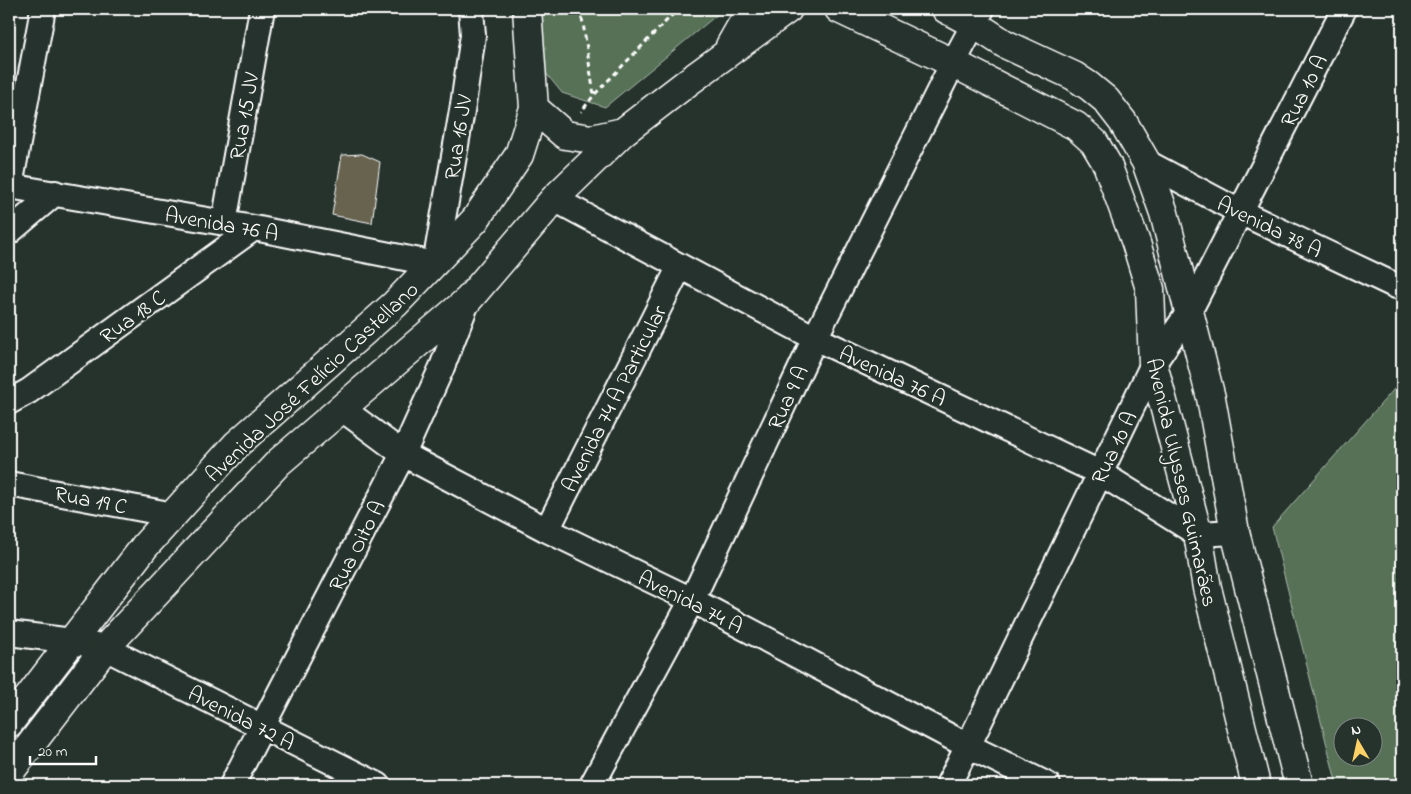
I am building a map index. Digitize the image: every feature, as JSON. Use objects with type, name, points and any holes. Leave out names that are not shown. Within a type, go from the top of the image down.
[{"type":"main road","name":"Avenida José Felício Castellano","points":[[9,723],[145,546],[237,444],[395,304],[475,220],[518,155],[534,108],[527,9]]},
{"type":"main road","points":[[726,54],[751,9]]},
{"type":"main road","name":"Avenida José Felício Castellano","points":[[9,773],[105,648],[279,462],[468,300],[554,199],[623,132],[788,9]]},
{"type":"main road","name":"Avenida Ulysses Guimarães","points":[[839,9],[953,63],[1076,126],[1094,142],[1107,164],[1136,243],[1150,289],[1153,364],[1198,534],[1207,588],[1256,785]]},
{"type":"main road","name":"Avenida Ulysses Guimarães","points":[[946,9],[978,16],[1005,44],[1090,86],[1106,100],[1123,122],[1146,162],[1162,206],[1211,398],[1235,532],[1299,785]]},
{"type":"main road","points":[[1042,109],[1060,70]]},
{"type":"main road","points":[[534,108],[565,135],[592,139],[623,132]]},
{"type":"street","points":[[10,186],[43,9]]},
{"type":"street","name":"Rua 15 JV","points":[[224,223],[262,9]]},
{"type":"street","name":"Rua 16 JV","points":[[435,264],[473,35],[471,9]]},
{"type":"street","name":"Rua 10 A","points":[[948,785],[1153,364],[1189,312],[1344,9]]},
{"type":"street","name":"Rua 9 A","points":[[592,785],[692,600],[815,338],[978,16]]},
{"type":"street","name":"Avenida 78 A","points":[[1146,162],[1240,212],[1396,286]]},
{"type":"street","name":"Avenida 76 A","points":[[10,186],[254,228],[435,264]]},
{"type":"street","points":[[9,232],[55,193]]},
{"type":"street","name":"Avenida 76 A","points":[[554,199],[815,338],[1100,473],[1198,534]]},
{"type":"street","name":"Rua 18 C","points":[[9,402],[29,391],[254,228]]},
{"type":"street","name":"Avenida 74 A Particular","points":[[547,530],[680,266]]},
{"type":"street","name":"Rua Oito A","points":[[232,785],[402,454],[442,367],[468,300]]},
{"type":"street","name":"Avenida 74 A","points":[[342,408],[402,454],[547,530],[692,600],[968,746],[1048,785]]},
{"type":"street","name":"Rua 19 C","points":[[9,484],[174,515]]},
{"type":"street","points":[[1198,534],[1235,532]]},
{"type":"street","name":"Avenida 72 A","points":[[9,634],[72,641],[105,648],[378,785]]},
{"type":"path","points":[[579,9],[583,23],[594,95]]},
{"type":"path","points":[[565,135],[594,95],[678,9]]},
{"type":"green space","points":[[537,9],[724,9],[605,107],[562,93],[545,72]]},
{"type":"green space","points":[[1402,380],[1402,785],[1337,785],[1272,527]]},
{"type":"building","points":[[362,154],[380,162],[372,223],[332,215],[342,155]]}]
